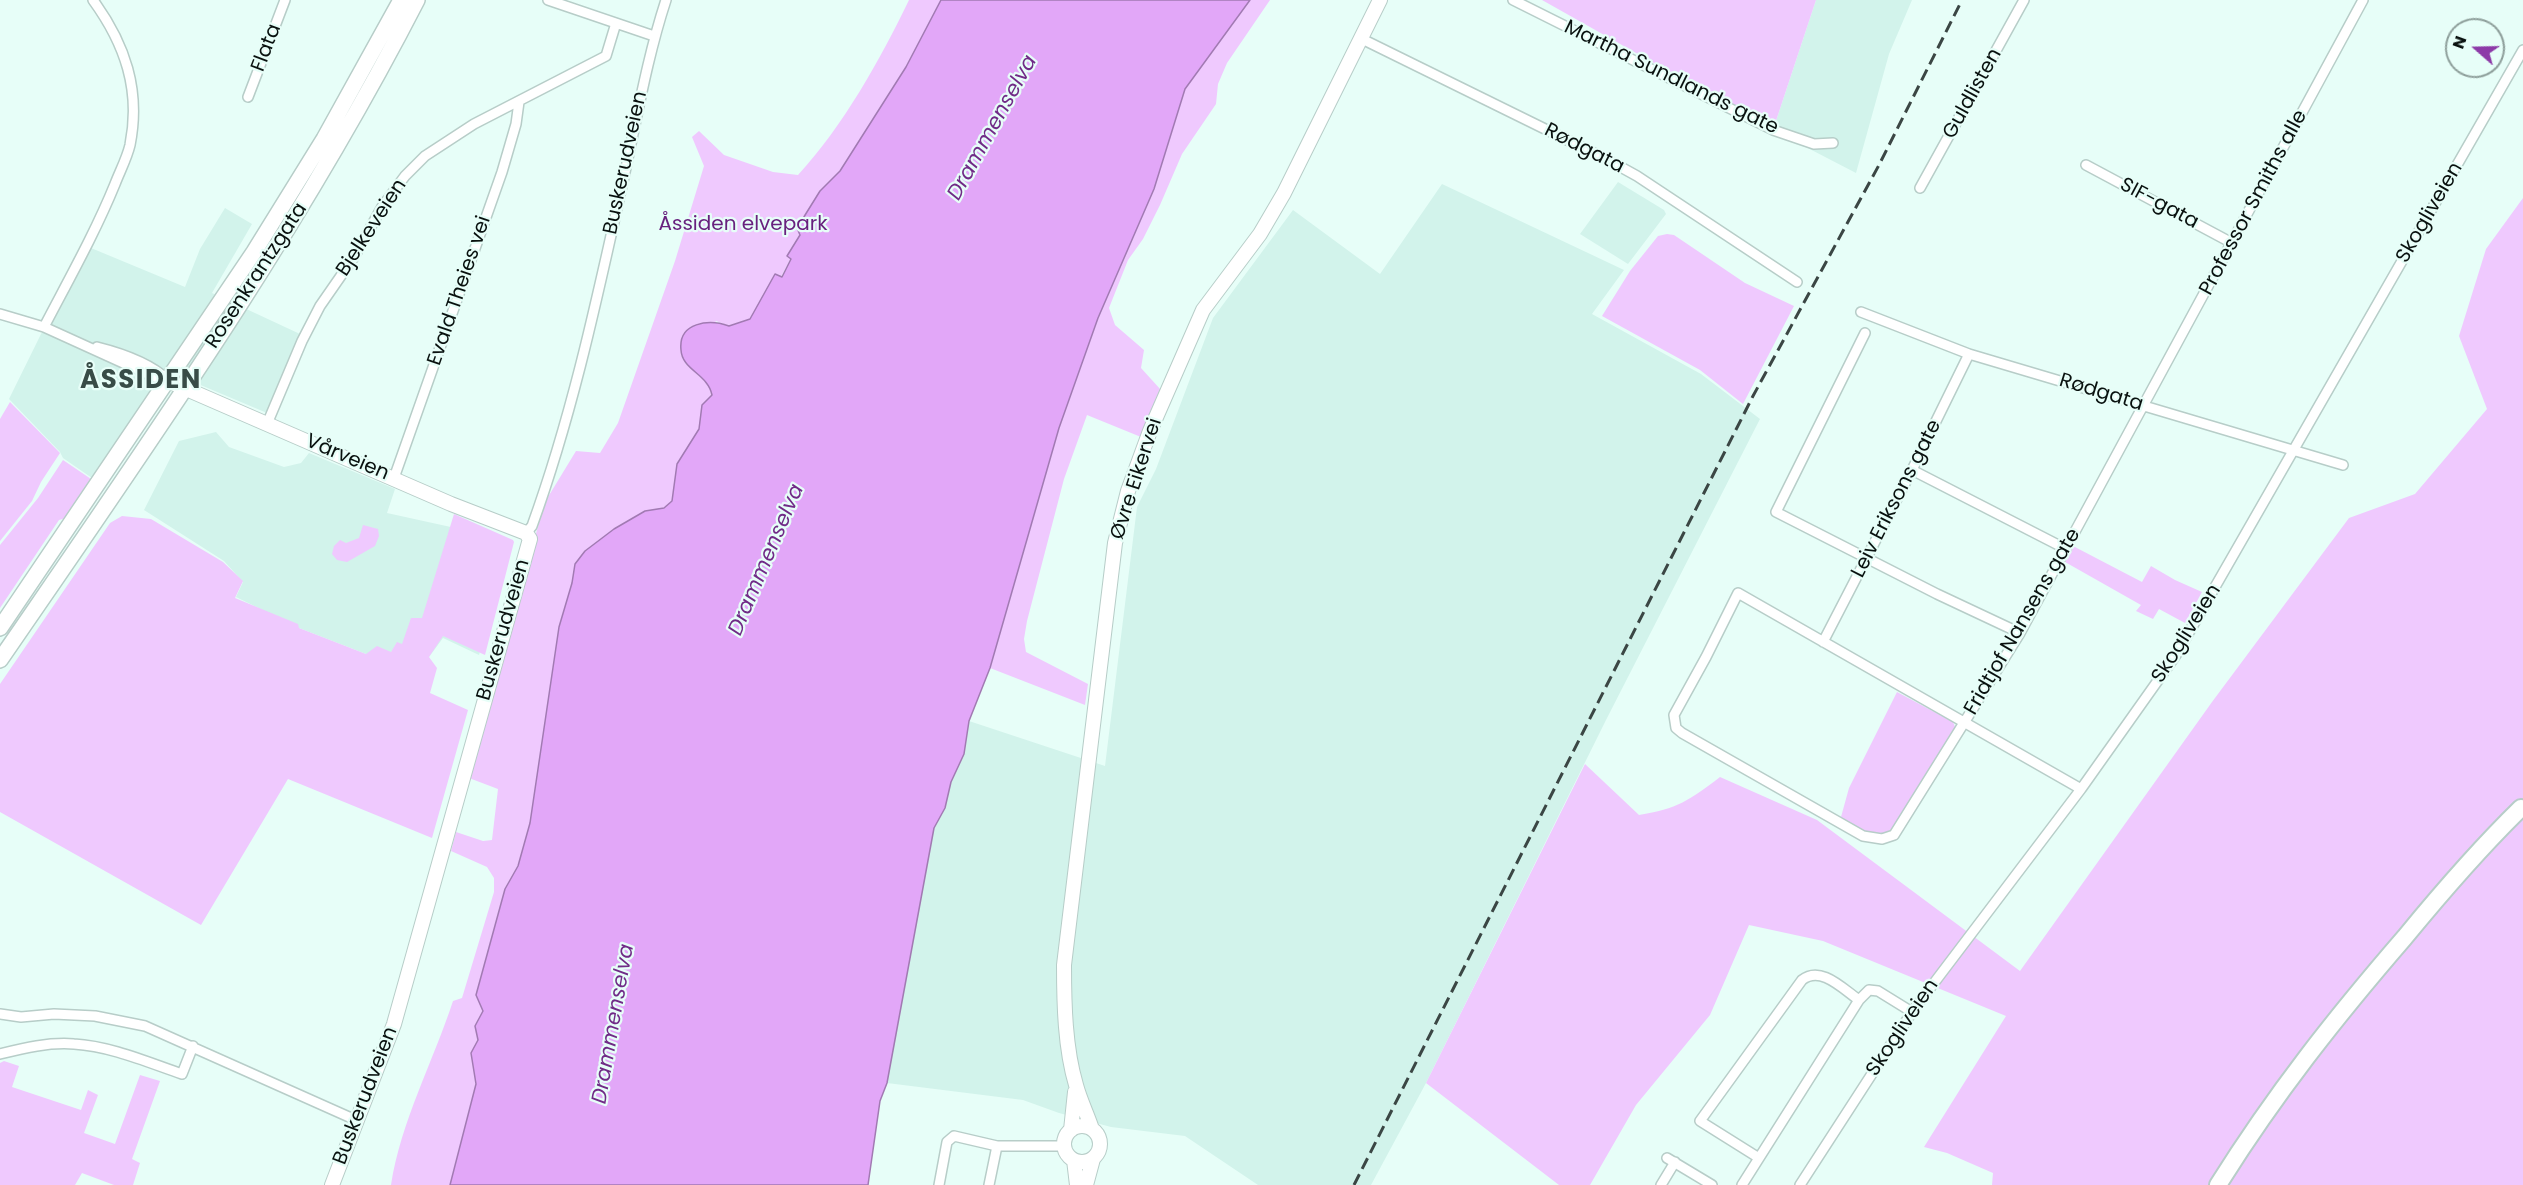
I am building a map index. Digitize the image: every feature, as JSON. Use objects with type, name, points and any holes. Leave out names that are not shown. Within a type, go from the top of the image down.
[{"type":"highway","points":[[2227,1185],[2250,1141],[2329,1039],[2495,844],[2522,807]]},
{"type":"highway","points":[[2218,1185],[2238,1161]]},
{"type":"main road","name":"Rosenkrantzgata","points":[[0,628],[168,381],[296,186],[401,0]]},
{"type":"main road","name":"Rosenkrantzgata","points":[[0,660],[184,389],[308,195],[367,94],[417,0]]},
{"type":"main road","name":"Øvre Eikervei","points":[[1071,1130],[1075,1084],[1064,994],[1066,943],[1115,543],[1128,491],[1150,431],[1203,310],[1260,234],[1284,193],[1380,0]]},
{"type":"main road","name":"Vårveien","points":[[168,381],[526,533]]},
{"type":"main road","name":"Buskerudveien","points":[[332,1185],[393,1024],[426,913],[487,685],[529,546],[530,539],[526,533]]},
{"type":"main road","name":"Øvre Eikervei","points":[[1075,1084],[1092,1129]]},
{"type":"main road","points":[[1086,1185],[1093,1159],[1101,1144],[1092,1129],[1081,1126],[1071,1130],[1064,1146],[1066,1152],[1074,1160],[1084,1162],[1093,1159]]},
{"type":"main road","points":[[1074,1160],[1077,1185]]},
{"type":"street","points":[[44,327],[99,223],[130,147],[134,114],[130,79],[122,47],[111,25],[93,0]]},
{"type":"street","name":"Flata","points":[[248,97],[285,0]]},
{"type":"street","points":[[548,0],[654,36]]},
{"type":"street","name":"Buskerudveien","points":[[526,533],[532,526],[553,462],[595,305],[654,36],[666,0]]},
{"type":"street","name":"Martha Sundlands gate","points":[[1513,0],[1773,130],[1814,144],[1833,143]]},
{"type":"street","name":"Guldlisten","points":[[1920,188],[2024,0]]},
{"type":"street","name":"Professor Smiths alle","points":[[2144,405],[2363,0]]},
{"type":"street","name":"Bjelkeveien","points":[[267,424],[302,341],[320,306],[354,257],[382,207],[405,176],[425,156],[450,138],[606,56],[616,23]]},
{"type":"street","name":"Rødgata","points":[[1360,38],[1637,176],[1797,282]]},
{"type":"street","name":"Skogliveien","points":[[1800,1185],[1912,1012],[2081,789],[2176,655],[2523,50]]},
{"type":"street","name":"Evald Theies vei","points":[[394,478],[502,172],[516,124],[519,102]]},
{"type":"street","name":"SIF-gata","points":[[2086,165],[2232,243]]},
{"type":"street","name":"Rødgata","points":[[1861,312],[1969,354],[2343,465]]},
{"type":"street","name":"Vårveien","points":[[0,314],[44,327],[154,377],[168,381]]},
{"type":"street","points":[[1865,333],[1776,512],[2020,633]]},
{"type":"street","name":"Leiv Eriksons gate","points":[[1823,642],[1868,559],[1969,354]]},
{"type":"street","name":"Fridtjof Nansens gate","points":[[1823,642],[1738,593],[1707,657],[1674,715],[1676,728],[1863,836],[1882,839],[1894,835],[2020,633],[2144,405]]},
{"type":"street","points":[[1912,470],[2066,549]]},
{"type":"street","points":[[1823,642],[2081,789]]},
{"type":"street","points":[[1759,1158],[1700,1121],[1802,980],[1808,975],[1821,975],[1859,1000]]},
{"type":"street","points":[[1742,1185],[1859,1000],[1869,990],[1878,991],[1912,1012]]},
{"type":"street","points":[[0,1014],[21,1017],[54,1014],[102,1017],[145,1026],[358,1121]]},
{"type":"street","points":[[0,1054],[51,1044],[74,1044],[115,1052],[182,1074],[193,1047]]},
{"type":"street","points":[[939,1185],[947,1142],[954,1136],[997,1146],[1064,1146]]},
{"type":"street","points":[[989,1185],[997,1146]]},
{"type":"street","points":[[1661,1185],[1671,1160],[1712,1185]]},
{"type":"shaded area","points":[[1816,0],[1912,0],[1889,54],[1856,173],[1773,130]]},
{"type":"shaded area","points":[[1618,182],[1664,210],[1666,214],[1628,264],[1580,234]]},
{"type":"shaded area","points":[[1442,184],[1624,270],[1592,314],[1701,374],[1760,419],[1606,720],[1426,1083],[1371,1185],[1258,1185],[1185,1136],[1111,1127],[1059,1113],[1023,1100],[887,1083],[934,828],[945,808],[951,782],[964,754],[969,721],[1105,766],[1137,507],[1156,469],[1213,318],[1293,210],[1380,274]]},
{"type":"shaded area","points":[[225,208],[252,224],[212,293],[300,334],[267,413],[165,370],[92,478],[63,458],[60,452],[9,399],[41,334],[91,248],[185,287],[200,249]]},
{"type":"shaded area","points":[[216,432],[229,447],[284,467],[301,463],[309,453],[395,489],[387,513],[510,540],[479,655],[443,638],[429,657],[397,643],[391,653],[366,654],[299,628],[236,597],[243,582],[224,561],[144,510],[179,441]]},
{"type":"green space","name":"Åssiden elvepark","points":[[909,0],[941,0],[906,67],[840,171],[820,191],[801,234],[787,256],[791,258],[781,277],[775,275],[750,319],[729,326],[716,321],[685,363],[710,386],[712,395],[702,405],[699,429],[677,464],[672,501],[664,508],[645,511],[614,529],[585,551],[575,564],[559,627],[530,823],[518,866],[505,889],[476,995],[483,1011],[475,1026],[478,1040],[471,1053],[476,1084],[450,1185],[391,1185],[410,1115],[453,1001],[462,998],[494,892],[494,878],[487,867],[451,851],[456,832],[483,841],[492,840],[498,789],[469,778],[540,519],[548,497],[576,451],[600,453],[618,423],[675,261],[704,166],[692,137],[699,131],[724,155],[773,172],[798,175],[860,92]]},
{"type":"green space","points":[[1250,0],[1270,0],[1227,63],[1218,84],[1216,104],[1182,154],[1143,239],[1128,260],[1109,308],[1115,325],[1144,350],[1141,368],[1161,390],[1141,437],[1087,415],[1064,479],[1027,621],[1024,639],[1026,652],[1088,684],[1085,705],[990,668],[1059,428],[1098,318],[1154,189],[1185,89]]},
{"type":"green space","points":[[1542,0],[1816,0],[1773,130]]},
{"type":"green space","points":[[2523,198],[2523,1185],[1992,1185],[1993,1173],[1947,1153],[1924,1147],[2006,1016],[1823,941],[1749,925],[1710,1015],[1636,1105],[1590,1185],[1559,1185],[1426,1083],[1585,764],[1639,815],[1663,810],[1682,802],[1720,777],[1817,820],[2020,971],[2212,702],[2349,518],[2415,494],[2487,409],[2459,336],[2486,249]]},
{"type":"green space","points":[[1674,235],[1745,283],[1794,306],[1743,404],[1700,370],[1602,316],[1630,271],[1658,236]]},
{"type":"green space","points":[[10,402],[60,453],[32,501],[0,541],[0,419]]},
{"type":"green space","points":[[63,460],[91,479],[66,518],[59,520],[0,608],[0,545],[38,498]]},
{"type":"green space","points":[[454,514],[514,542],[485,655],[443,636],[429,657],[437,668],[430,693],[468,710],[432,838],[288,779],[201,925],[0,812],[0,684],[110,523],[122,516],[151,519],[223,562],[243,581],[235,598],[298,624],[299,628],[366,654],[377,646],[391,652],[397,642],[402,644],[411,618],[422,618]]},
{"type":"green space","points":[[363,525],[378,529],[379,536],[375,546],[347,562],[337,560],[332,554],[334,546],[340,540],[346,543],[359,538]]},
{"type":"green space","points":[[2073,546],[2142,582],[2151,566],[2202,592],[2185,623],[2159,609],[2153,619],[2136,611],[2141,605],[2065,562]]},
{"type":"green space","points":[[1897,692],[1953,722],[1956,729],[1896,825],[1882,833],[1868,833],[1841,817],[1849,788]]},
{"type":"green space","points":[[4,1061],[19,1066],[12,1087],[81,1110],[88,1090],[98,1095],[84,1133],[115,1144],[140,1075],[160,1081],[132,1159],[140,1163],[133,1185],[114,1185],[82,1173],[75,1185],[0,1185],[0,1063]]},
{"type":"water","name":"Drammenselva","points":[[941,0],[1250,0],[1185,89],[1154,189],[1098,318],[1059,428],[990,668],[969,721],[964,754],[951,782],[945,808],[934,828],[887,1083],[880,1101],[868,1185],[450,1185],[476,1084],[471,1053],[478,1040],[475,1026],[483,1011],[476,995],[505,889],[518,866],[530,823],[559,627],[575,564],[585,551],[614,529],[645,511],[664,508],[672,501],[677,464],[699,429],[702,405],[712,395],[706,382],[682,357],[681,341],[684,333],[704,323],[729,326],[750,319],[775,274],[782,277],[791,259],[787,256],[800,235],[797,228],[820,191],[840,171],[906,67]]},
{"type":"railway","points":[[1354,1185],[1753,396],[1879,165],[1962,0]]},
{"type":"district","name":"ÅSSIDEN","points":[[141,381]]}]
